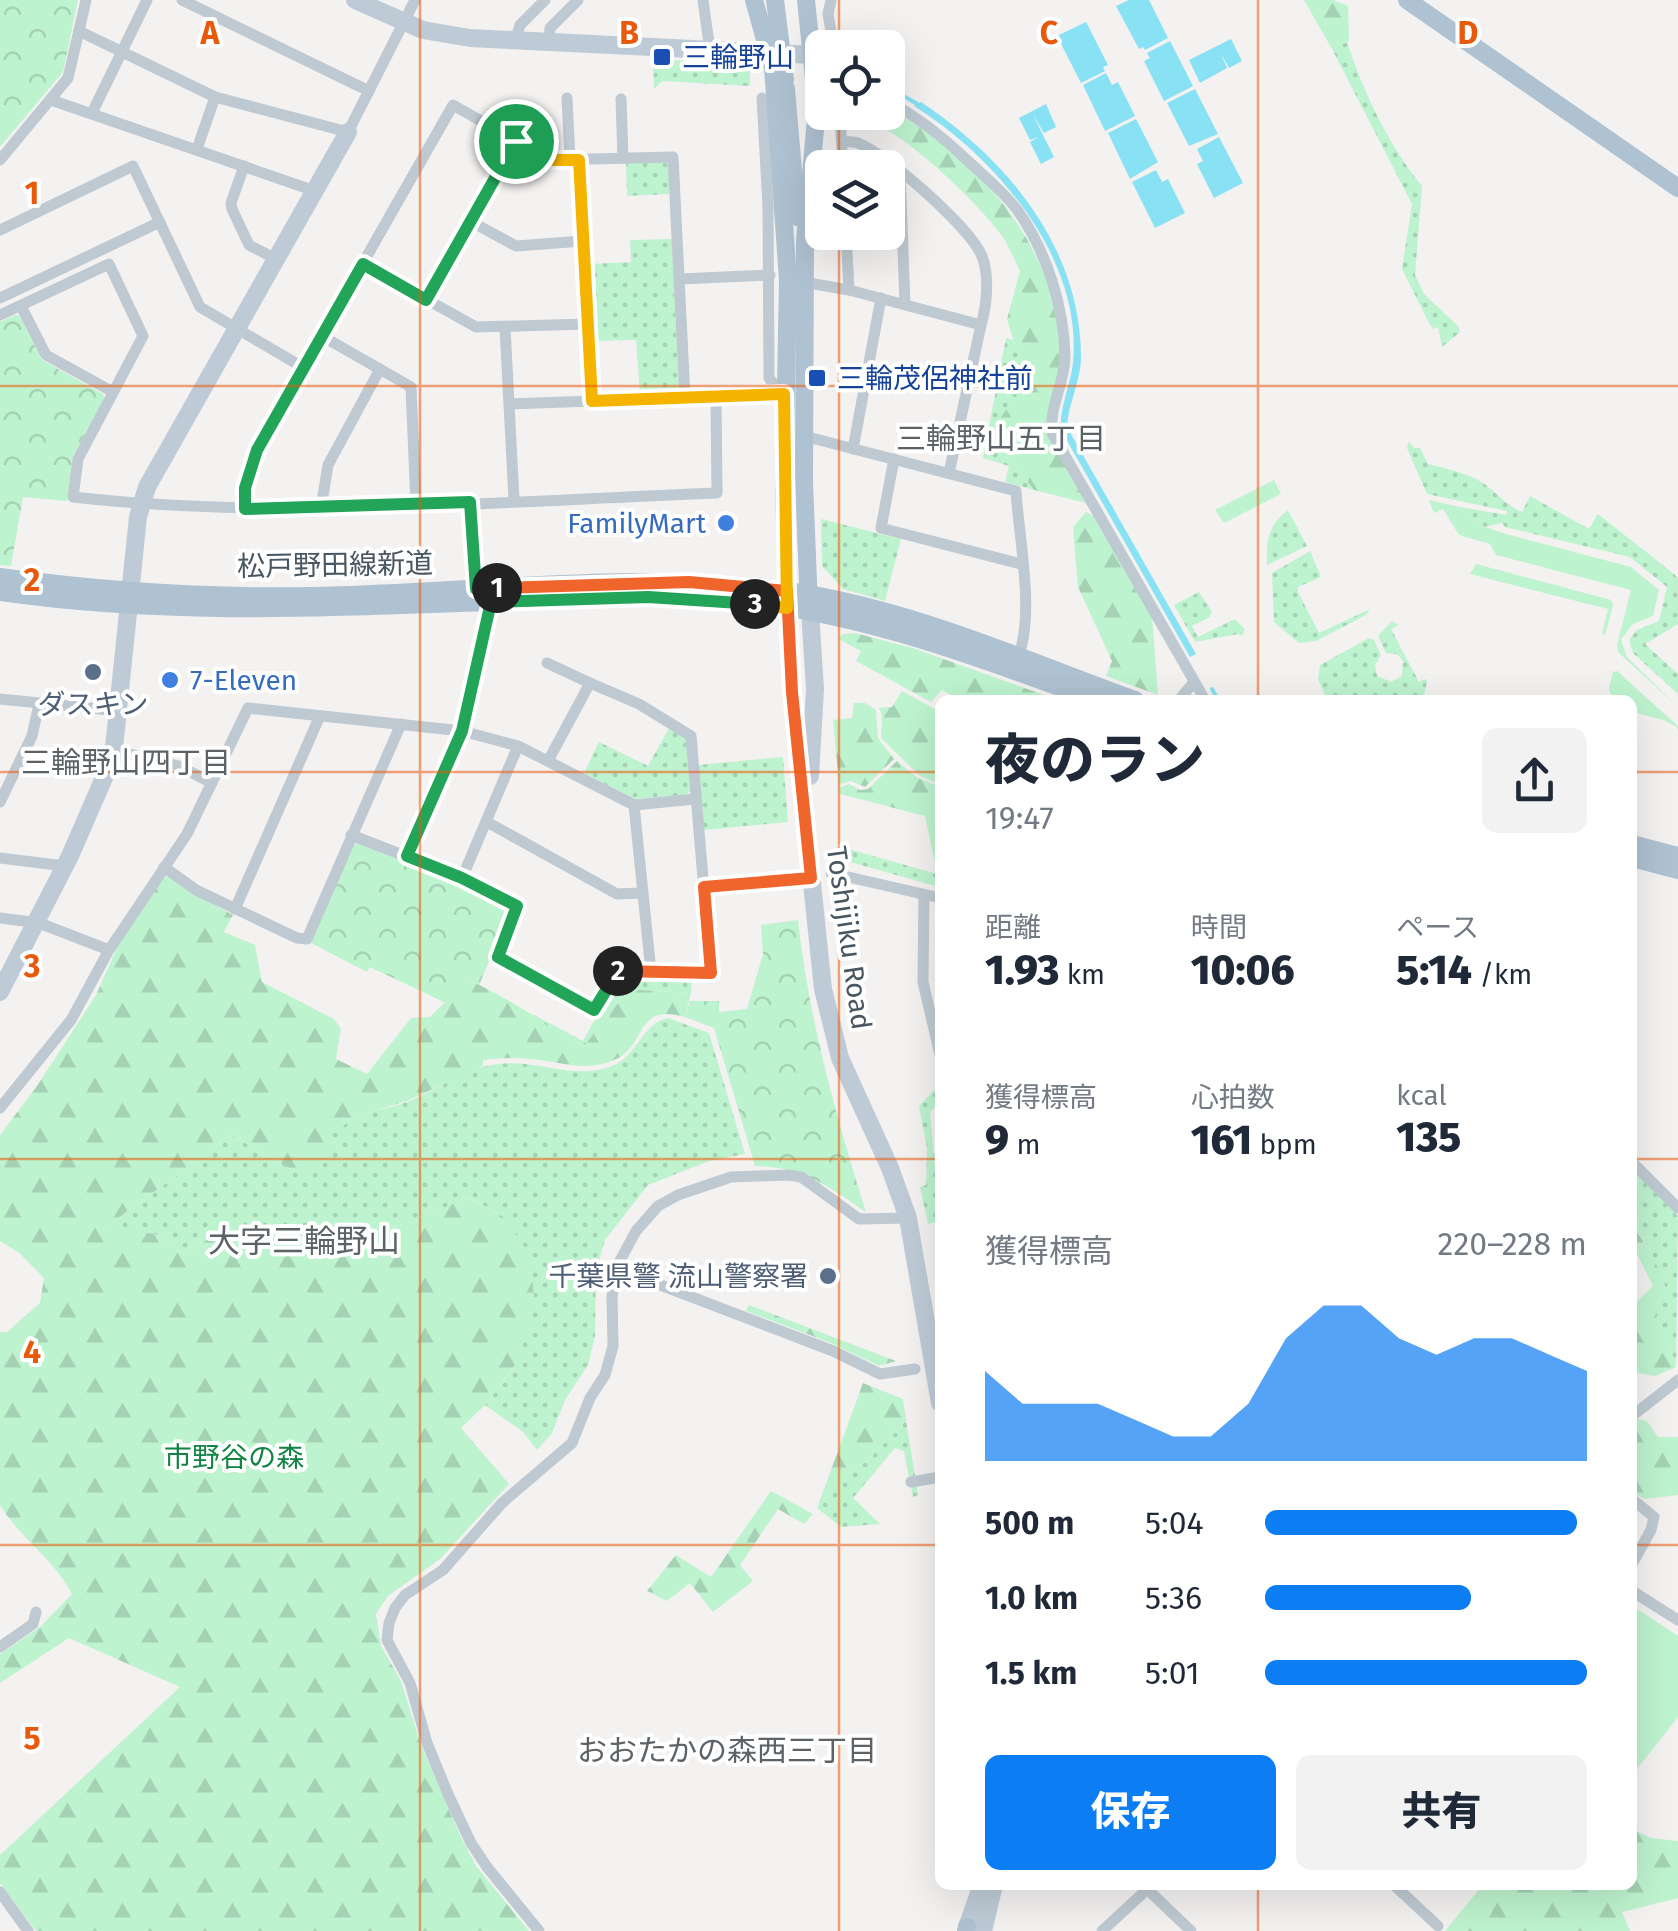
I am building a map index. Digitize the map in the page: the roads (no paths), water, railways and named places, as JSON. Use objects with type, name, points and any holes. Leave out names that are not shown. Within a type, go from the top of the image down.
[{"type":"main road","points":[[754,0],[771,55],[787,279]]},
{"type":"main road","points":[[775,0],[795,185],[787,279]]},
{"type":"main road","points":[[806,0],[812,30]]},
{"type":"main road","points":[[1407,0],[1678,188]]},
{"type":"main road","points":[[787,279],[806,204],[817,130]]},
{"type":"main road","name":"Toshijiku Road","points":[[787,279],[780,390],[787,600]]},
{"type":"main road","name":"Toshijiku Road","points":[[787,279],[804,436],[809,603]]},
{"type":"main road","name":"松戸野田線新道","points":[[0,577],[130,599],[676,582],[787,600]]},
{"type":"main road","points":[[0,592],[130,599],[243,611],[648,597],[787,600],[908,619],[1121,695]]},
{"type":"main road","points":[[809,603],[923,638],[1081,695]]},
{"type":"main road","points":[[1637,845],[1678,856]]},
{"type":"main road","points":[[1637,859],[1678,870]]},
{"type":"street","points":[[0,160],[68,78],[86,0]]},
{"type":"street","points":[[92,113],[148,0]]},
{"type":"street","points":[[182,0],[370,91]]},
{"type":"street","points":[[355,0],[404,22],[456,36],[805,56]]},
{"type":"street","points":[[0,992],[106,777],[114,750],[141,505],[155,470],[316,190],[415,0]]},
{"type":"street","points":[[549,43],[550,28],[578,0]]},
{"type":"street","points":[[703,0],[710,51]]},
{"type":"street","points":[[831,0],[831,30]]},
{"type":"street","points":[[515,41],[520,25],[539,2]]},
{"type":"street","points":[[79,30],[215,96],[348,132]]},
{"type":"street","points":[[197,149],[215,96]]},
{"type":"street","points":[[567,98],[583,241],[592,401]]},
{"type":"street","points":[[762,98],[787,279]]},
{"type":"street","points":[[621,99],[623,158]]},
{"type":"street","points":[[51,100],[316,190]]},
{"type":"street","points":[[245,509],[245,488],[257,450],[453,104],[550,160],[673,156],[684,397]]},
{"type":"street","points":[[905,110],[949,142],[1007,198],[1032,236],[1060,303],[1063,326],[1065,362],[1052,432],[1202,695]]},
{"type":"street","points":[[841,130],[842,150]]},
{"type":"street","points":[[426,300],[516,141]]},
{"type":"street","points":[[842,142],[858,143],[868,150]]},
{"type":"street","points":[[0,230],[133,166],[200,307],[304,368]]},
{"type":"street","points":[[244,166],[232,209],[249,245],[276,260]]},
{"type":"street","points":[[905,176],[980,252],[986,308],[950,473]]},
{"type":"street","points":[[470,221],[516,246],[583,241]]},
{"type":"street","points":[[0,298],[160,222]]},
{"type":"street","points":[[847,250],[849,290]]},
{"type":"street","points":[[903,250],[905,304]]},
{"type":"street","points":[[0,315],[109,264],[143,336],[78,459],[74,498],[245,509],[717,492],[716,397]]},
{"type":"street","points":[[363,264],[468,324],[587,324]]},
{"type":"street","points":[[680,279],[787,279],[849,290],[982,324]]},
{"type":"street","points":[[853,448],[880,298]]},
{"type":"street","points":[[22,306],[46,355],[114,392]]},
{"type":"street","points":[[505,327],[514,500]]},
{"type":"street","points":[[322,336],[411,387],[416,505]]},
{"type":"street","points":[[321,508],[328,464],[380,370]]},
{"type":"street","points":[[509,404],[716,397],[780,390]]},
{"type":"street","points":[[804,436],[1016,491],[1025,613],[1018,658]]},
{"type":"street","points":[[894,459],[881,528],[1021,564]]},
{"type":"street","points":[[470,502],[476,589]]},
{"type":"street","name":"Toshijiku Road","points":[[787,600],[792,692],[823,989],[834,1042],[908,1218],[935,1374]]},
{"type":"street","points":[[407,856],[462,731],[491,602]]},
{"type":"street","name":"Toshijiku Road","points":[[807,823],[815,689],[809,603]]},
{"type":"street","points":[[351,834],[462,878],[517,906],[498,957],[594,1010],[616,971],[711,973],[691,736],[639,704],[547,663]]},
{"type":"street","points":[[1182,695],[1194,682]]},
{"type":"street","points":[[548,761],[590,683]]},
{"type":"street","points":[[0,699],[119,711]]},
{"type":"street","points":[[0,802],[32,736],[39,704]]},
{"type":"street","points":[[0,1108],[71,1020],[109,950],[187,834],[248,708],[462,731],[518,746],[634,805],[696,798]]},
{"type":"street","points":[[235,909],[319,718]]},
{"type":"street","points":[[164,867],[196,890],[297,938],[307,939],[400,724]]},
{"type":"street","points":[[462,878],[518,746]]},
{"type":"street","points":[[114,750],[179,766],[212,783]]},
{"type":"street","points":[[634,805],[651,972]]},
{"type":"street","points":[[487,822],[617,894],[642,893]]},
{"type":"street","points":[[0,858],[64,866]]},
{"type":"street","points":[[831,873],[935,897]]},
{"type":"street","points":[[704,887],[811,878]]},
{"type":"street","points":[[924,895],[923,982],[935,1033]]},
{"type":"street","points":[[0,918],[37,923],[109,950]]},
{"type":"street","points":[[1637,1167],[1678,1208]]},
{"type":"street","points":[[538,1931],[471,1843],[427,1744],[410,1683],[388,1640],[388,1623],[394,1608],[405,1595],[443,1570],[502,1503],[572,1443],[590,1398],[605,1375],[614,1346],[612,1297],[616,1268],[636,1231],[658,1206],[678,1194],[731,1177],[801,1177],[859,1219],[908,1218]]},
{"type":"street","points":[[616,1268],[832,1351],[880,1374],[915,1368]]},
{"type":"street","points":[[1637,1412],[1678,1380]]},
{"type":"street","points":[[910,1482],[935,1478]]},
{"type":"street","points":[[1637,1503],[1654,1518],[1637,1555]]},
{"type":"street","points":[[1637,1594],[1678,1620]]},
{"type":"street","points":[[0,1648],[32,1624],[36,1612]]},
{"type":"street","points":[[974,1930],[981,1890]]},
{"type":"street","points":[[974,1930],[992,1890]]},
{"type":"street","points":[[1102,1931],[1142,1890]]},
{"type":"street","points":[[1150,1890],[1191,1931]]},
{"type":"street","points":[[1399,1890],[1438,1926]]},
{"type":"street","points":[[0,1892],[28,1931]]},
{"type":"water","points":[[1129,0],[1149,0],[1168,38],[1145,50],[1139,49],[1116,6]]},
{"type":"water","points":[[1086,22],[1108,65],[1103,67],[1105,71],[1081,83],[1057,36]]},
{"type":"water","points":[[1231,39],[1242,61],[1229,68],[1221,54],[1227,68],[1200,83],[1189,60]]},
{"type":"water","points":[[1170,41],[1193,86],[1164,101],[1144,61],[1150,58],[1147,53]]},
{"type":"water","points":[[1106,73],[1112,85],[1118,82],[1135,116],[1105,131],[1083,85]]},
{"type":"water","points":[[1195,89],[1218,134],[1189,146],[1167,103]]},
{"type":"water","points":[[921,102],[983,151],[1010,180],[1054,245],[1069,281],[1078,319],[1081,360],[1067,427],[1196,654],[1190,657],[1061,430],[1073,362],[1072,324],[1064,286],[1049,249],[1003,182],[945,127],[914,106]]},
{"type":"water","points":[[1046,104],[1056,127],[1044,133],[1033,115],[1054,157],[1041,164],[1030,142],[1038,137],[1030,140],[1019,118]]},
{"type":"water","points":[[1136,119],[1158,162],[1130,179],[1108,133]]},
{"type":"water","points":[[1219,137],[1243,183],[1214,198],[1197,164],[1203,161],[1197,149]]},
{"type":"water","points":[[1156,170],[1162,182],[1168,179],[1185,213],[1155,228],[1132,182]]},
{"type":"waterway","points":[[905,97],[919,105]]},
{"type":"waterway","points":[[1212,689],[1215,695]]},
{"type":"place","name":"三輪野山","points":[[662,57]]},
{"type":"place","name":"三輪茂侶神社前","points":[[817,378]]},
{"type":"place","name":"FamilyMart","points":[[726,523]]},
{"type":"place","name":"ダスキン","points":[[93,672]]},
{"type":"place","name":"7-Eleven","points":[[170,680]]},
{"type":"place","name":"千葉県警 流山警察署","points":[[828,1276]]},
{"type":"district","name":"三輪野山五丁目","points":[[1001,439]]},
{"type":"district","name":"三輪野山四丁目","points":[[126,763]]},
{"type":"district","name":"大字三輪野山","points":[[304,1241]]},
{"type":"district","name":"おおたかの森西三丁目","points":[[727,1751]]},
{"type":"park label","name":"市野谷の森","points":[[234,1457]]}]
